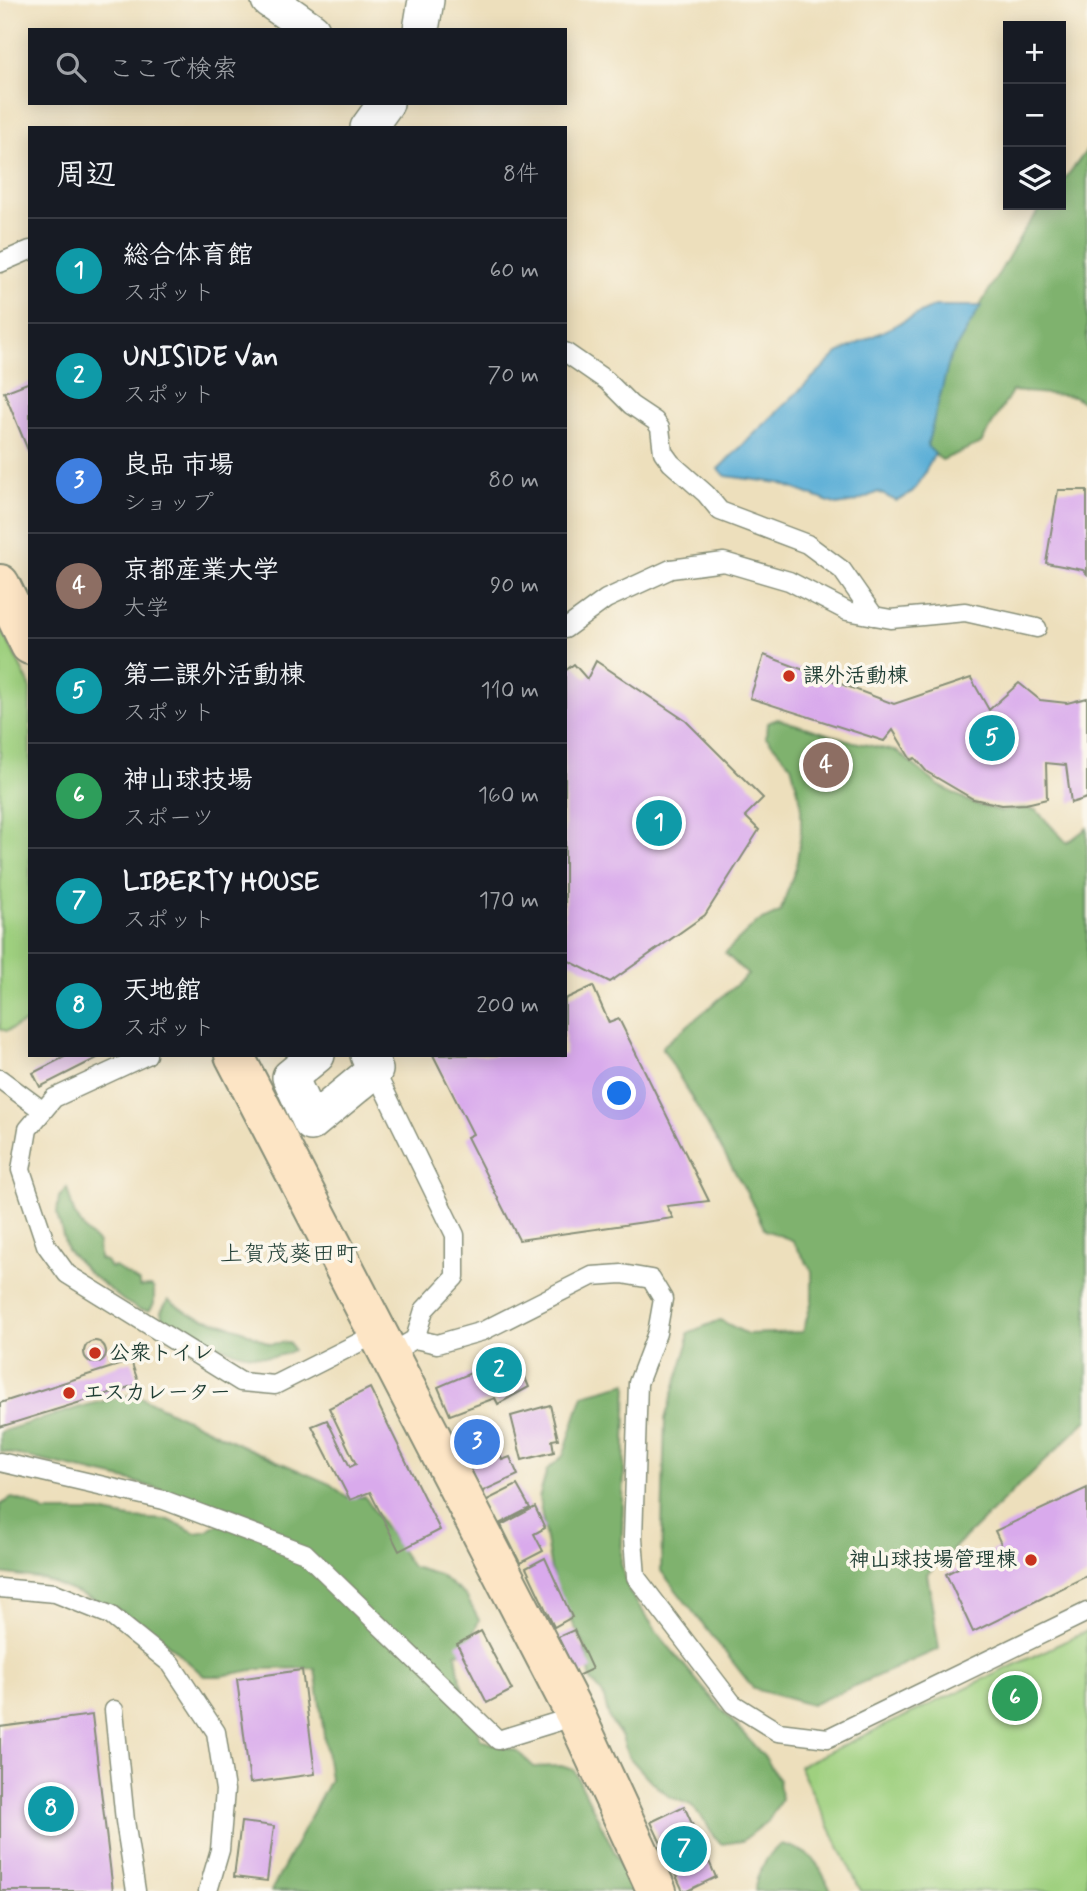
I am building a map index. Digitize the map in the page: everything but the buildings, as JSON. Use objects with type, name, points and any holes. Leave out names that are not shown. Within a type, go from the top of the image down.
[{"type":"street","points":[[269,0],[309,28]]},
{"type":"street","points":[[421,28],[426,0]]},
{"type":"street","points":[[369,126],[385,105]]},
{"type":"street","points":[[0,584],[28,641]]},
{"type":"street","points":[[235,1057],[394,1342],[576,1716],[657,1891]]},
{"type":"street","points":[[315,1057],[290,1077],[311,1123],[371,1063]]},
{"type":"lane","points":[[0,263],[28,251]]},
{"type":"lane","points":[[567,353],[607,381],[631,405],[654,421],[660,428],[663,452],[671,463],[706,494],[720,511],[807,544],[842,570],[874,616]]},
{"type":"lane","points":[[567,628],[606,599],[671,569],[724,562],[789,581],[847,611],[891,619],[965,612],[1037,628]]},
{"type":"lane","points":[[143,1057],[54,1098],[28,1129],[21,1170],[46,1245],[67,1274],[241,1382],[275,1385],[394,1342],[438,1344],[483,1331],[592,1276],[622,1274],[651,1279],[663,1299],[657,1333],[638,1383],[633,1538],[636,1577],[733,1704],[778,1732],[828,1738],[1087,1612]]},
{"type":"lane","points":[[371,1063],[455,1235],[455,1277],[394,1342]]},
{"type":"lane","points":[[0,1079],[43,1111]]},
{"type":"lane","points":[[0,1462],[164,1500],[305,1553],[498,1740],[576,1716]]},
{"type":"lane","points":[[0,1588],[55,1593],[110,1615],[171,1664],[216,1732],[218,1744],[225,1790],[220,1850],[208,1891]]},
{"type":"lane","points":[[114,1710],[125,1821],[136,1891]]},
{"type":"green space","points":[[1087,150],[1087,405],[1074,396],[1012,391],[981,443],[942,460],[927,447],[940,375],[1024,230],[1040,210],[1066,210],[1066,177]]},
{"type":"green space","points":[[0,625],[28,682],[28,1021],[7,1031],[0,1029]]},
{"type":"green space","points":[[778,719],[898,752],[938,785],[974,804],[1001,811],[1024,808],[1036,810],[1067,843],[1087,828],[1087,1420],[927,1574],[939,1649],[811,1705],[754,1689],[661,1571],[665,1419],[688,1344],[688,1333],[720,1320],[747,1334],[803,1332],[812,1300],[812,1271],[792,1240],[765,1230],[746,1191],[662,1047],[748,975],[725,953],[756,923],[780,912],[796,867],[801,832],[801,802],[791,765],[766,737],[767,723]]},
{"type":"green space","points":[[67,1188],[74,1213],[86,1232],[98,1243],[99,1259],[106,1261],[110,1268],[115,1267],[140,1283],[140,1287],[151,1286],[154,1289],[154,1304],[149,1311],[140,1310],[124,1301],[89,1273],[67,1250],[57,1214],[59,1197]]},
{"type":"green space","points":[[168,1300],[190,1314],[240,1329],[270,1344],[289,1342],[293,1350],[279,1355],[246,1354],[191,1335],[163,1321],[161,1312]]},
{"type":"green space","points":[[627,1383],[621,1564],[630,1593],[660,1636],[767,1760],[779,1780],[781,1800],[768,1821],[742,1841],[722,1844],[691,1805],[670,1797],[628,1756],[622,1737],[610,1720],[603,1695],[591,1680],[584,1645],[559,1596],[551,1570],[539,1498],[547,1470],[563,1456],[583,1395]]},
{"type":"green space","points":[[134,1394],[330,1484],[347,1497],[365,1497],[412,1567],[439,1575],[466,1596],[479,1620],[466,1651],[456,1653],[460,1680],[481,1740],[517,1751],[534,1767],[561,1766],[574,1770],[634,1891],[271,1891],[330,1780],[315,1668],[259,1669],[204,1676],[159,1636],[117,1609],[43,1579],[0,1573],[0,1505],[12,1498],[27,1502],[45,1512],[100,1512],[130,1518],[169,1520],[196,1533],[207,1531],[240,1512],[128,1480],[0,1451],[0,1432],[87,1405]]},
{"type":"green space","points":[[1087,1631],[1087,1891],[861,1891],[799,1766]]},
{"type":"green space","points":[[782,1844],[802,1851],[814,1860],[831,1891],[755,1891],[763,1865]]},
{"type":"water","points":[[935,306],[981,306],[950,358],[927,446],[935,454],[911,493],[896,501],[878,492],[855,502],[837,505],[779,483],[726,476],[718,469],[838,353]]},
{"type":"place","name":"課外活動棟","points":[[789,676]]},
{"type":"place","name":"第二課外活動棟","points":[[992,738]]},
{"type":"place","name":"京都産業大学","points":[[826,765]]},
{"type":"place","name":"総合体育館","points":[[659,823]]},
{"type":"place","name":"公衆トイレ","points":[[95,1353]]},
{"type":"place","name":"UNISIDE Van","points":[[499,1370]]},
{"type":"place","name":"エスカレーター","points":[[69,1393]]},
{"type":"place","name":"良品 市場","points":[[477,1442]]},
{"type":"place","name":"神山球技場管理棟","points":[[1031,1560]]},
{"type":"place","name":"神山球技場","points":[[1015,1698]]},
{"type":"place","name":"天地館","points":[[51,1809]]},
{"type":"place","name":"LIBERTY HOUSE","points":[[684,1849]]},
{"type":"district","name":"上賀茂葵田町","points":[[289,1255]]}]
